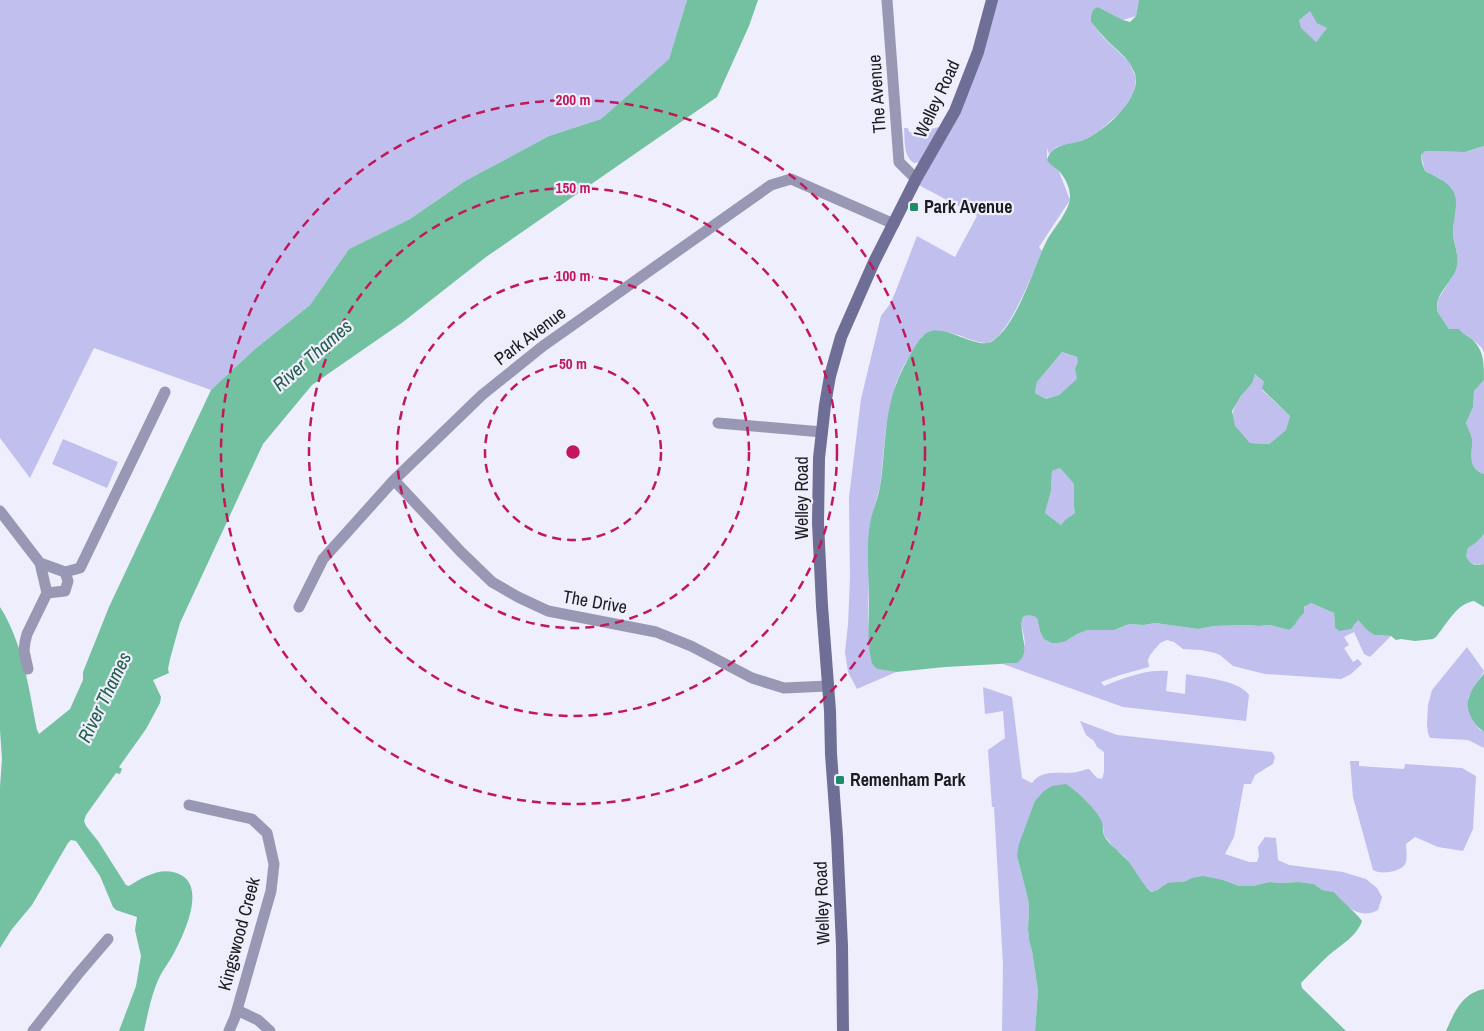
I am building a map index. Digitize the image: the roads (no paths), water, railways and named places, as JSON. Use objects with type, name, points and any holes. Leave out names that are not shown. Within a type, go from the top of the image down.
[{"type":"main road","name":"Welley Road","points":[[843,1031],[837,837],[818,523],[818,458],[830,376],[841,337],[874,262],[916,179],[955,111],[978,52],[992,0]]},
{"type":"street","name":"The Avenue","points":[[887,0],[899,162],[916,179]]},
{"type":"street","name":"Park Avenue","points":[[299,607],[323,559],[394,480],[482,395],[543,346],[772,185],[791,179],[894,224]]},
{"type":"street","points":[[40,563],[65,572],[80,568],[165,392]]},
{"type":"street","points":[[718,423],[822,432]]},
{"type":"street","name":"The Drive","points":[[394,480],[460,552],[492,582],[548,611],[656,632],[691,646],[752,678],[784,688],[828,686]]},
{"type":"street","points":[[0,511],[40,563],[47,593],[27,634],[24,651],[28,668]]},
{"type":"street","points":[[47,593],[65,591],[68,581],[65,572]]},
{"type":"street","name":"Kingswood Creek","points":[[189,805],[252,819],[267,833],[274,864],[271,891],[237,1010],[229,1031]]},
{"type":"street","points":[[33,1031],[78,974],[108,940]]},
{"type":"street","name":"Kingswood Creek","points":[[237,1010],[258,1020],[270,1031]]},
{"type":"water","name":"River Thames","points":[[687,0],[758,0],[749,26],[717,97],[486,257],[403,322],[312,385],[263,444],[180,623],[170,659],[169,673],[153,680],[161,697],[160,703],[146,729],[119,767],[122,769],[120,774],[116,773],[86,815],[84,821],[126,885],[129,886],[140,879],[166,871],[179,874],[187,880],[191,889],[191,911],[174,953],[157,982],[144,1031],[119,1031],[136,986],[141,956],[135,930],[137,917],[116,910],[113,907],[100,876],[76,841],[71,840],[68,843],[32,905],[12,929],[0,948],[0,787],[2,759],[0,730],[0,607],[20,651],[39,734],[70,709],[83,680],[83,672],[109,607],[211,390],[255,349],[310,305],[349,249],[410,219],[465,181],[549,136],[601,119],[669,59]]},
{"type":"water","points":[[1139,0],[1484,0],[1484,146],[1465,152],[1425,151],[1421,155],[1425,171],[1447,184],[1456,199],[1453,234],[1457,253],[1457,265],[1454,274],[1438,299],[1437,311],[1449,329],[1459,329],[1476,343],[1481,352],[1483,362],[1484,380],[1474,391],[1473,407],[1466,423],[1472,439],[1471,454],[1473,464],[1478,471],[1484,474],[1484,534],[1468,548],[1466,556],[1473,564],[1484,564],[1484,607],[1474,601],[1468,603],[1452,615],[1436,637],[1415,641],[1396,640],[1391,636],[1374,635],[1358,620],[1351,629],[1339,631],[1335,627],[1334,613],[1311,603],[1304,607],[1304,613],[1289,630],[1270,625],[1214,626],[1198,629],[1155,623],[1144,625],[1129,624],[1114,630],[1088,630],[1058,643],[1052,643],[1044,639],[1037,618],[1028,616],[1023,617],[1024,653],[1017,663],[896,672],[877,669],[872,662],[869,645],[868,542],[871,518],[880,487],[889,408],[896,384],[914,348],[922,337],[930,331],[949,333],[979,343],[987,343],[994,340],[1011,320],[1025,293],[1047,240],[1065,213],[1069,202],[1070,193],[1067,182],[1061,173],[1047,160],[1050,154],[1058,147],[1086,139],[1102,129],[1126,106],[1135,88],[1136,77],[1130,64],[1091,22],[1092,13],[1098,7],[1130,22],[1136,16]],"holes":[[[1310,11],[1317,23],[1327,28],[1316,42],[1301,28],[1299,20]],[[1062,352],[1077,357],[1078,362],[1075,369],[1077,379],[1059,395],[1046,399],[1035,393],[1037,382]],[[1255,374],[1264,382],[1262,389],[1290,416],[1286,430],[1269,444],[1250,443],[1235,426],[1232,411],[1252,383]],[[1060,468],[1074,484],[1075,513],[1061,525],[1045,513],[1051,491],[1052,471]]]},
{"type":"water","points":[[1484,673],[1484,732],[1471,717],[1468,702],[1472,690]]},
{"type":"water","points":[[1066,784],[1095,810],[1102,822],[1105,837],[1126,859],[1151,892],[1168,883],[1183,882],[1203,876],[1239,886],[1253,886],[1269,882],[1299,882],[1314,884],[1322,890],[1334,892],[1362,921],[1353,936],[1329,955],[1301,983],[1302,988],[1346,1031],[1035,1031],[1038,991],[1029,940],[1028,899],[1017,856],[1019,844],[1035,801],[1044,791],[1052,786]]},
{"type":"water","points":[[1484,989],[1484,1031],[1446,1031],[1464,999],[1476,991]]},
{"type":"place","name":"Park Avenue","points":[[914,207]]},
{"type":"place","name":"Remenham Park","points":[[840,780]]}]
